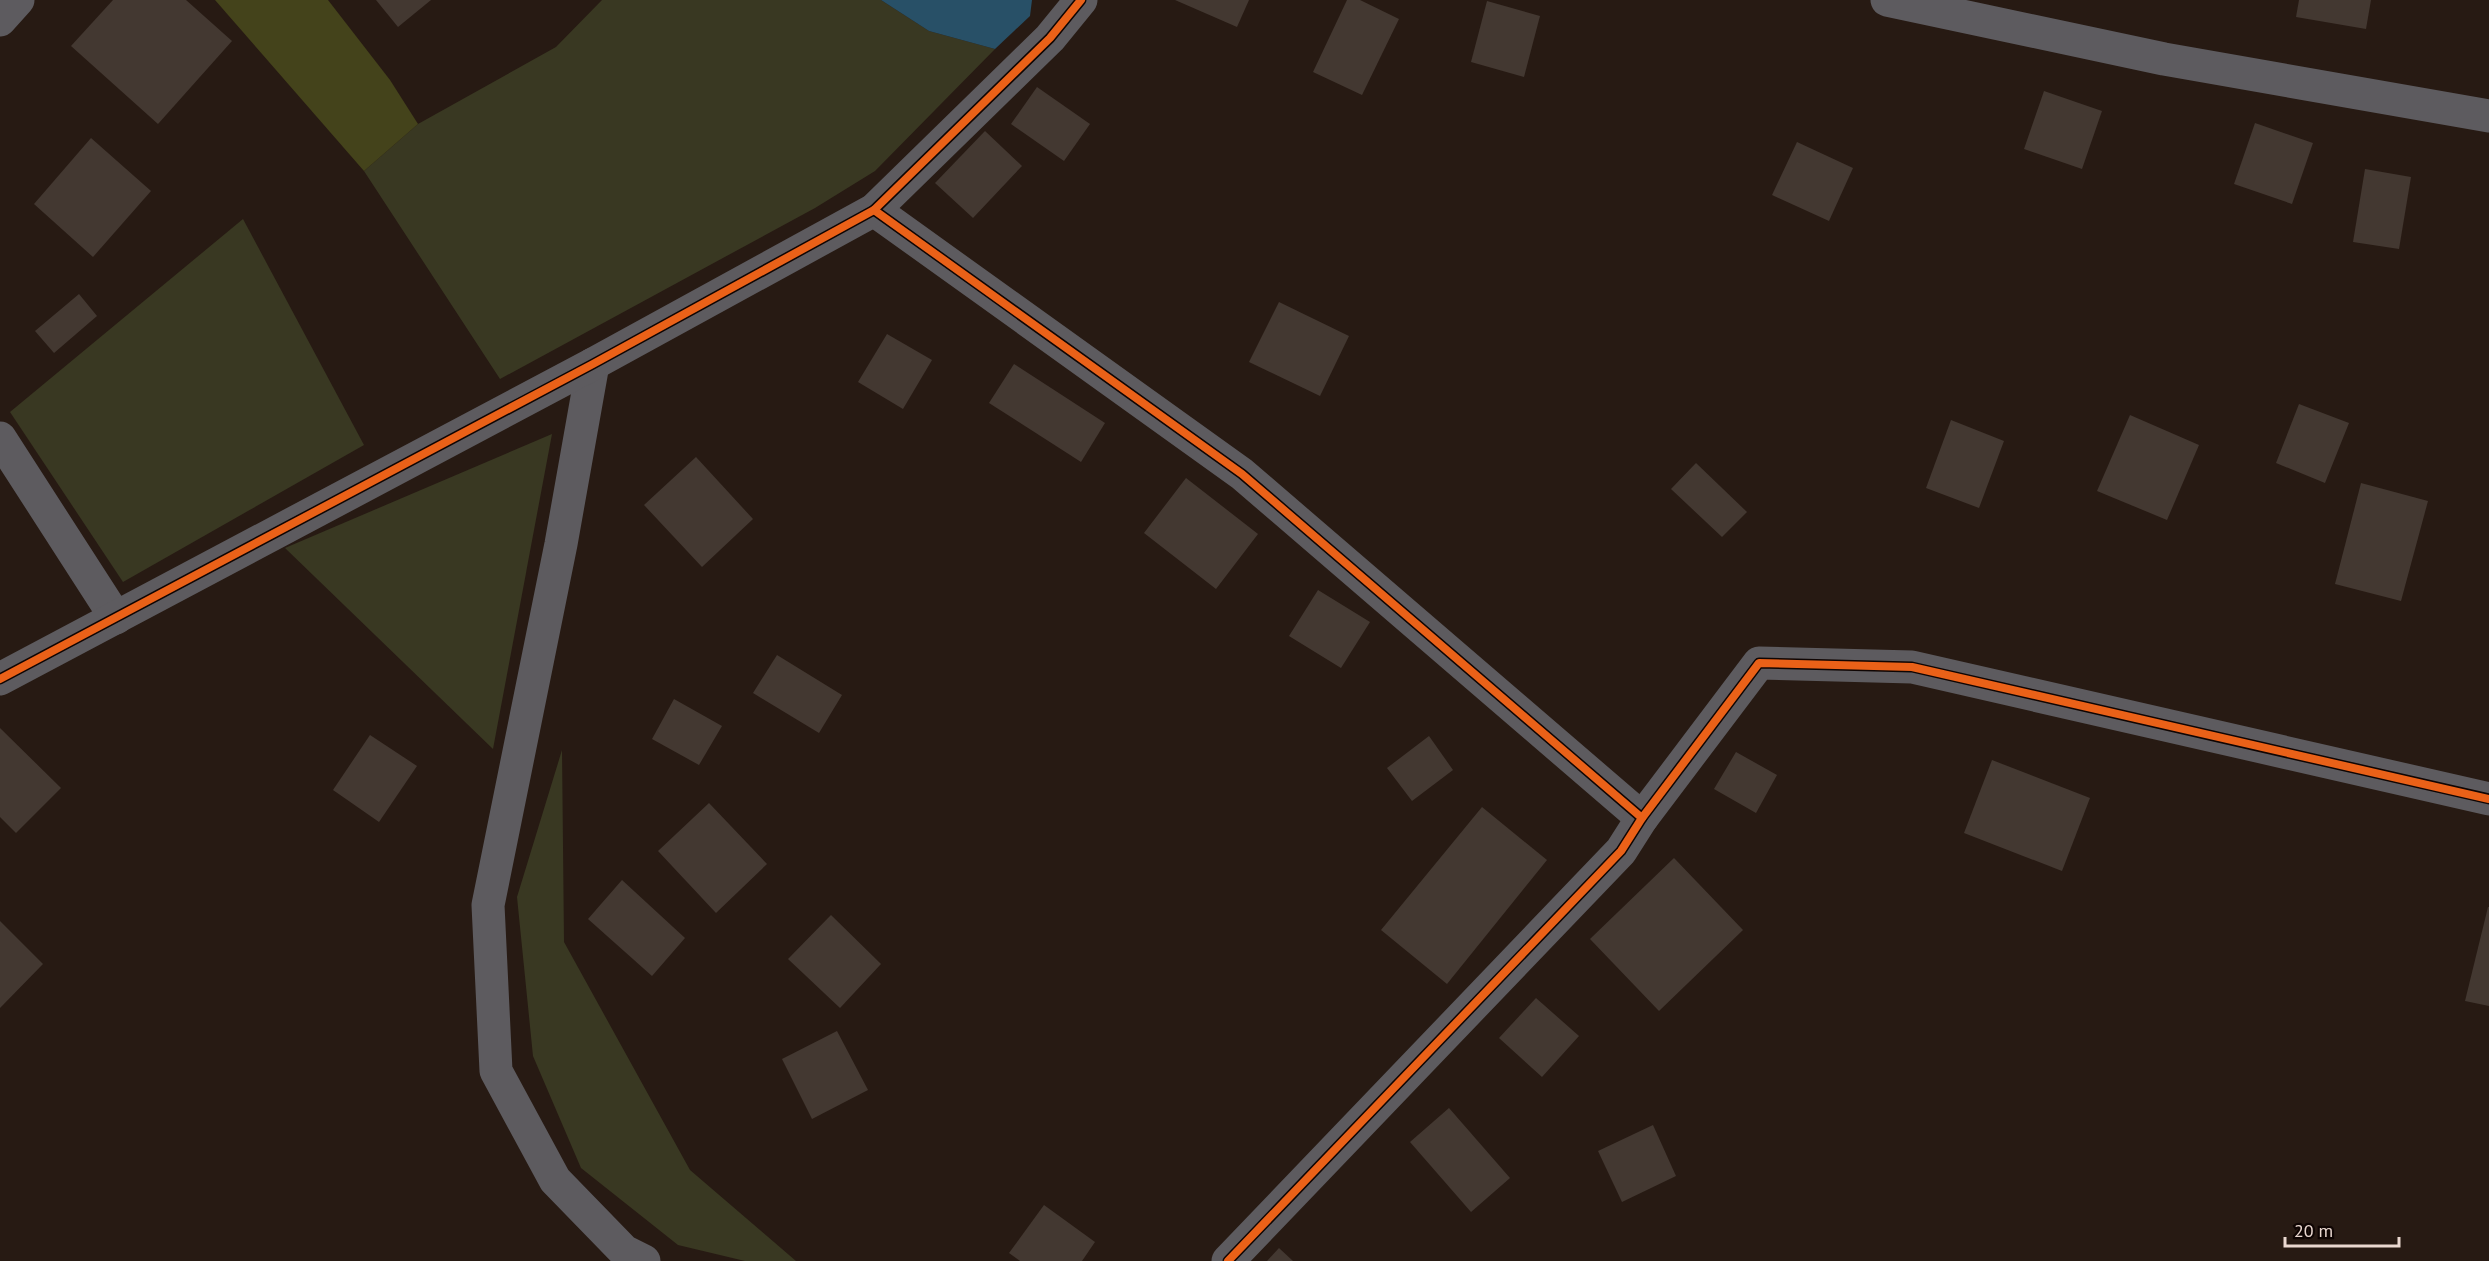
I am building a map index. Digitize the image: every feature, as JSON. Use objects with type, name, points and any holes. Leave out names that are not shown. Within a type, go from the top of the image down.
[{"type":"street","points":[[0,20],[18,0]]},
{"type":"street","points":[[0,679],[593,364],[874,210],[1050,38],[1081,0]]},
{"type":"street","points":[[1887,0],[2164,58],[2489,116]]},
{"type":"street","points":[[874,210],[1242,474],[1642,818]]},
{"type":"street","points":[[593,364],[561,544],[488,905],[496,1071],[555,1180],[624,1251],[644,1261]]},
{"type":"street","points":[[0,438],[116,618]]},
{"type":"street","points":[[1228,1261],[1621,851],[1642,818],[1759,663],[1912,667],[2489,799]]},
{"type":"shaded area","points":[[215,0],[328,0],[390,80],[418,124],[364,171]]},
{"type":"shaded area","points":[[602,0],[881,0],[929,31],[995,49],[875,171],[815,208],[500,379],[364,171],[418,124],[556,47]]},
{"type":"shaded area","points":[[243,219],[364,445],[123,582],[10,412]]},
{"type":"shaded area","points":[[552,434],[493,749],[285,548]]},
{"type":"shaded area","points":[[562,750],[564,942],[690,1170],[796,1261],[745,1261],[678,1245],[581,1168],[533,1056],[517,897]]},
{"type":"water","points":[[881,0],[1032,0],[1030,16],[995,49],[929,31]]},
{"type":"building","points":[[113,0],[186,0],[232,41],[158,124],[71,46]]},
{"type":"building","points":[[376,0],[431,0],[398,27]]},
{"type":"building","points":[[1175,0],[1249,0],[1237,27]]},
{"type":"building","points":[[1347,0],[1360,0],[1399,19],[1362,95],[1313,72]]},
{"type":"building","points":[[2299,0],[2371,0],[2366,29],[2296,17]]},
{"type":"building","points":[[1487,1],[1540,16],[1524,77],[1471,62]]},
{"type":"building","points":[[1037,87],[1090,124],[1064,161],[1011,124]]},
{"type":"building","points":[[2044,91],[2102,111],[2082,169],[2024,149]]},
{"type":"building","points":[[2255,123],[2313,143],[2292,204],[2234,184]]},
{"type":"building","points":[[985,131],[1022,166],[973,218],[935,183]]},
{"type":"building","points":[[91,138],[151,191],[93,257],[34,204]]},
{"type":"building","points":[[1797,142],[1853,168],[1829,221],[1772,195]]},
{"type":"building","points":[[2365,169],[2411,177],[2399,249],[2353,242]]},
{"type":"building","points":[[79,294],[97,316],[54,353],[35,331]]},
{"type":"building","points":[[1279,302],[1349,336],[1320,396],[1249,362]]},
{"type":"building","points":[[887,334],[932,360],[903,409],[858,382]]},
{"type":"building","points":[[1014,364],[1105,423],[1081,462],[989,403]]},
{"type":"building","points":[[2299,404],[2349,423],[2325,483],[2276,463]]},
{"type":"building","points":[[2130,415],[2199,445],[2167,520],[2097,491]]},
{"type":"building","points":[[1951,420],[2004,441],[1979,508],[1926,488]]},
{"type":"building","points":[[696,457],[753,519],[702,567],[644,505]]},
{"type":"building","points":[[1696,463],[1747,512],[1722,537],[1671,489]]},
{"type":"building","points":[[1186,478],[1258,534],[1216,589],[1144,533]]},
{"type":"building","points":[[2361,483],[2428,501],[2401,601],[2335,584]]},
{"type":"building","points":[[1318,590],[1370,622],[1341,668],[1289,636]]},
{"type":"building","points":[[777,655],[842,695],[819,733],[753,693]]},
{"type":"building","points":[[674,699],[722,726],[699,765],[652,739]]},
{"type":"building","points":[[0,728],[61,788],[16,833],[0,817]]},
{"type":"building","points":[[370,735],[417,766],[379,822],[333,790]]},
{"type":"building","points":[[1429,736],[1453,770],[1412,801],[1387,768]]},
{"type":"building","points":[[1736,752],[1777,775],[1756,813],[1714,789]]},
{"type":"building","points":[[1992,760],[2090,798],[2062,871],[1964,833]]},
{"type":"building","points":[[709,803],[767,864],[716,913],[658,851]]},
{"type":"building","points":[[1482,807],[1547,860],[1447,984],[1381,930]]},
{"type":"building","points":[[1674,858],[1743,930],[1659,1011],[1590,939]]},
{"type":"building","points":[[622,880],[685,938],[652,976],[588,919]]},
{"type":"building","points":[[2489,907],[2489,1006],[2465,1001]]},
{"type":"building","points":[[831,915],[881,964],[840,1008],[788,959]]},
{"type":"building","points":[[0,921],[43,964],[0,1008]]},
{"type":"building","points":[[1536,998],[1579,1036],[1542,1077],[1499,1038]]},
{"type":"building","points":[[837,1031],[868,1090],[812,1119],[782,1059]]},
{"type":"building","points":[[1449,1108],[1510,1178],[1471,1212],[1410,1142]]},
{"type":"building","points":[[1653,1125],[1676,1176],[1622,1202],[1598,1151]]},
{"type":"building","points":[[1044,1205],[1095,1242],[1082,1261],[1020,1261],[1009,1253]]},
{"type":"building","points":[[1279,1248],[1293,1261],[1267,1261]]},
{"type":"cycle path","points":[[0,679],[593,364],[874,210],[1050,38],[1081,0]]},
{"type":"cycle path","points":[[874,210],[1242,474],[1642,818]]},
{"type":"cycle path","points":[[1228,1261],[1621,851],[1642,818],[1759,663],[1912,667],[2489,799]]}]
